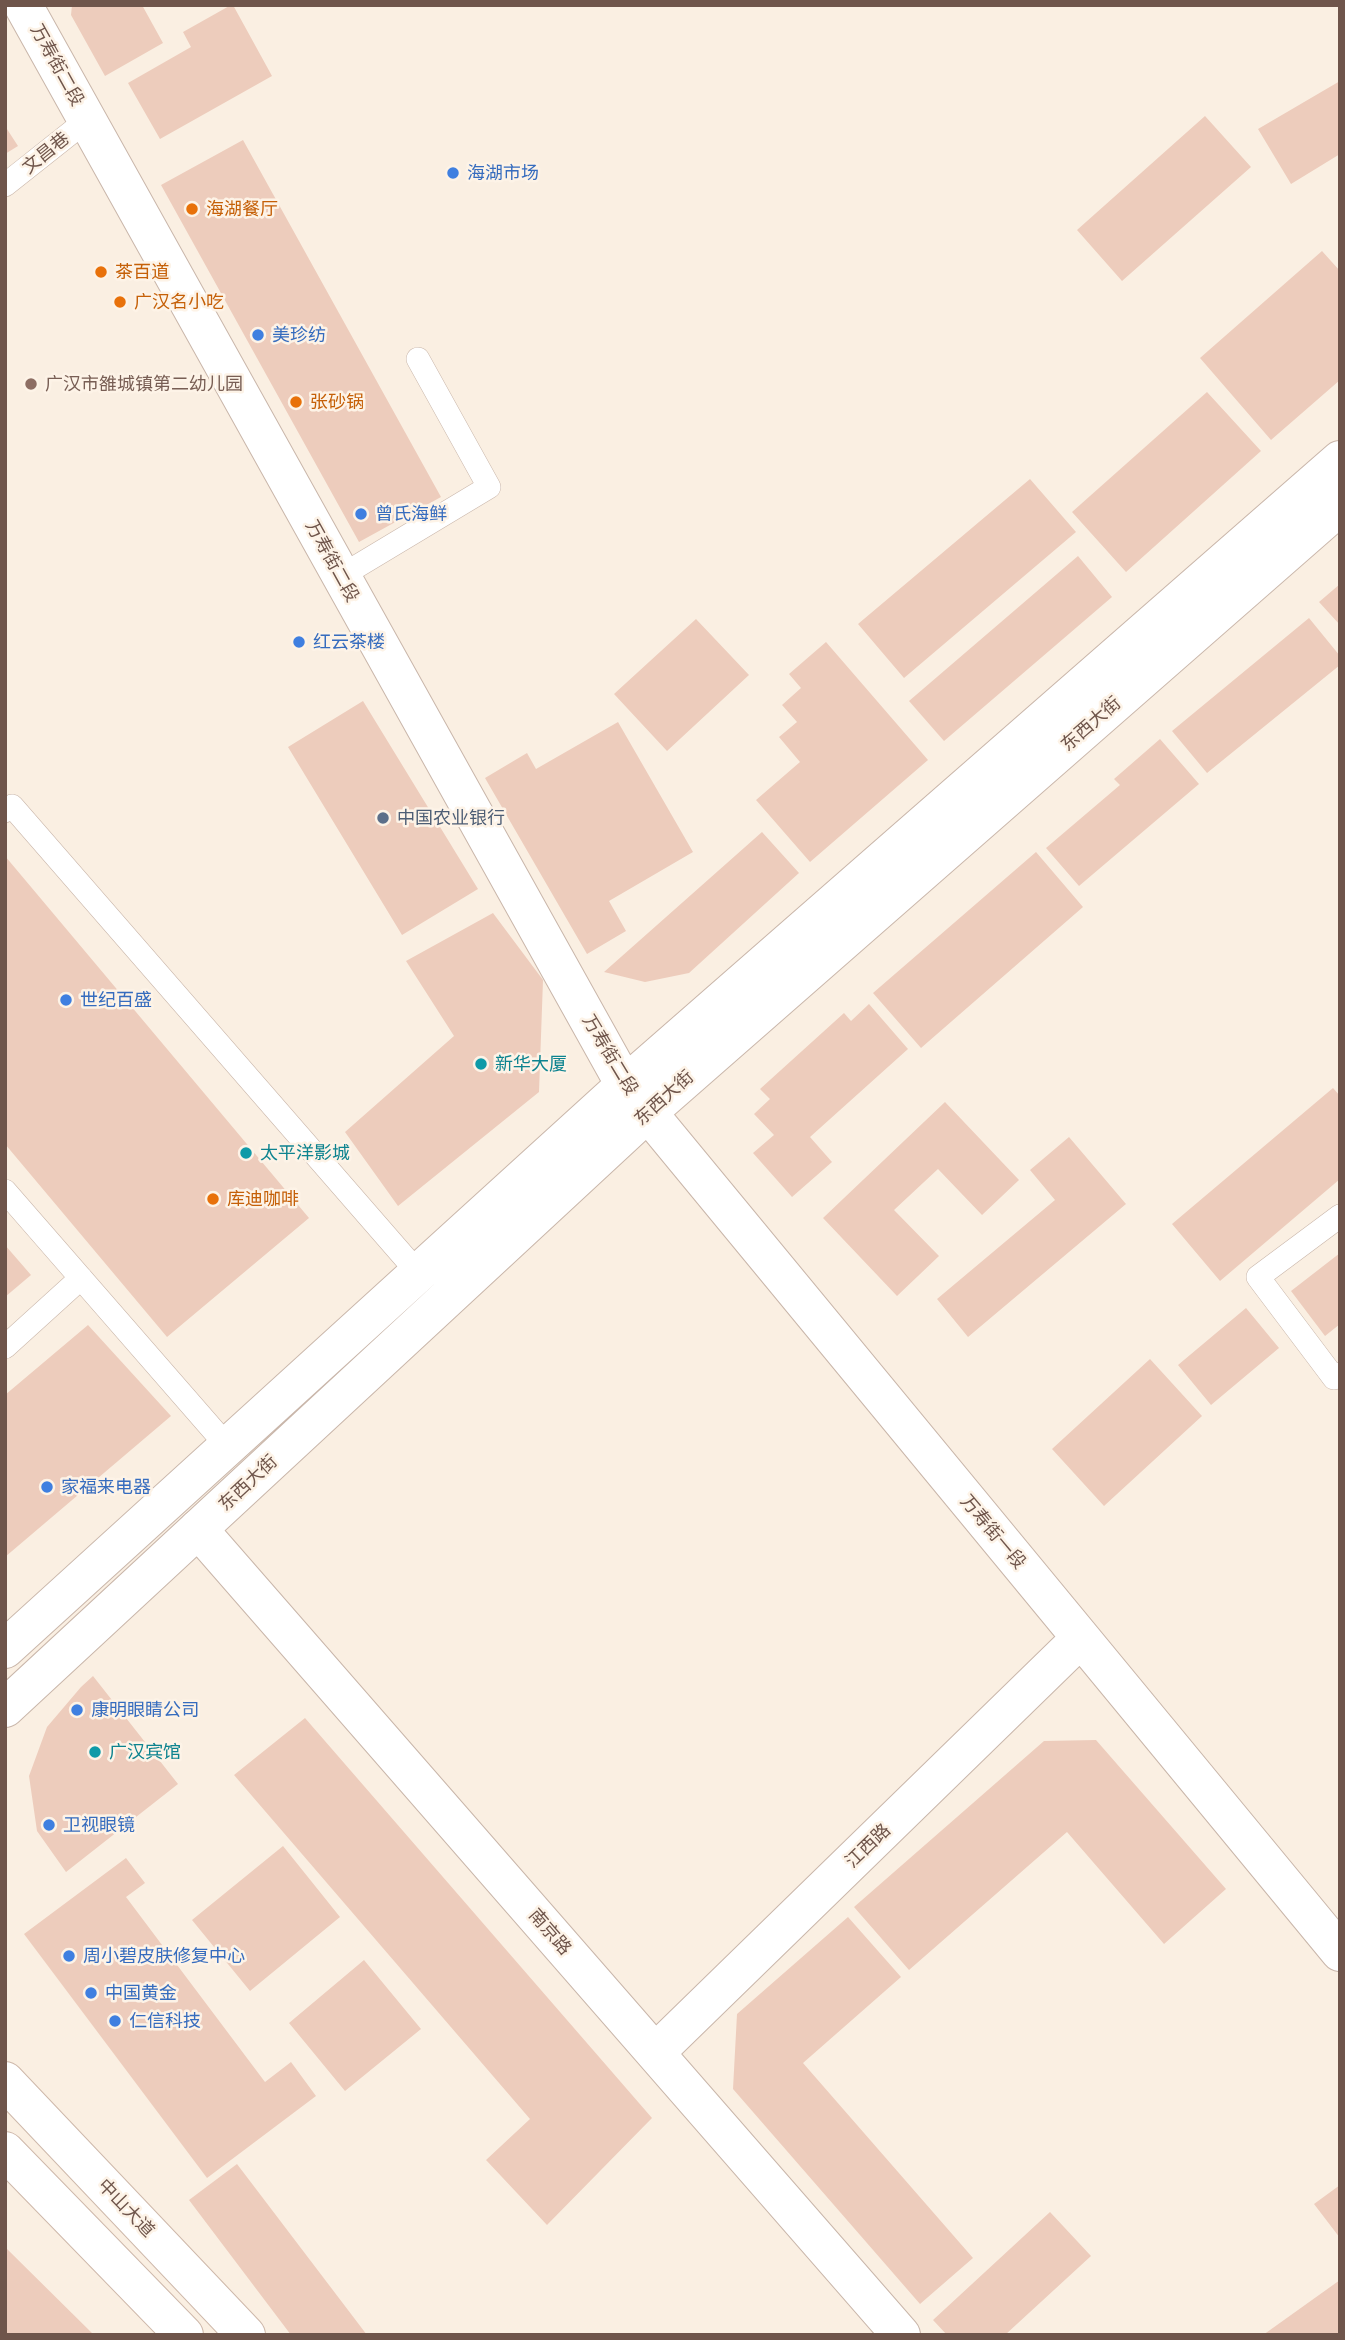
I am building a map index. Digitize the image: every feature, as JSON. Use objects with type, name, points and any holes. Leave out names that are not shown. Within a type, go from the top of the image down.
[{"type":"street","name":"万寿街二段","points":[[23,5],[636,1099]]},
{"type":"street","name":"东西大街","points":[[5,1708],[198,1529],[636,1099],[1340,460]]},
{"type":"street","name":"东西大街","points":[[5,1649],[228,1447],[1340,506]]},
{"type":"street","name":"万寿街一段","points":[[636,1099],[1340,1952]]},
{"type":"street","name":"南京路","points":[[198,1529],[901,2335]]},
{"type":"street","name":"江西路","points":[[655,2053],[1081,1639]]},
{"type":"street","name":"中山大道","points":[[5,2081],[246,2335]]},
{"type":"street","points":[[5,2151],[184,2335]]},
{"type":"lane","name":"文昌巷","points":[[5,185],[87,120]]},
{"type":"lane","points":[[341,576],[489,487],[418,359]]},
{"type":"lane","points":[[5,811],[12,806],[413,1267]]},
{"type":"lane","points":[[5,1191],[228,1447]]},
{"type":"lane","points":[[1340,1216],[1258,1277],[1334,1378],[1340,1374]]},
{"type":"lane","points":[[5,1347],[81,1278]]},
{"type":"building","points":[[72,5],[142,5],[163,43],[105,76],[71,15]]},
{"type":"building","points":[[231,5],[272,76],[160,139],[128,83],[191,47],[183,32]]},
{"type":"building","points":[[1340,81],[1340,154],[1291,184],[1258,129]]},
{"type":"building","points":[[1205,116],[1251,167],[1122,281],[1077,230]]},
{"type":"building","points":[[5,126],[18,146],[5,154]]},
{"type":"building","points":[[243,140],[441,497],[359,542],[161,185]]},
{"type":"building","points":[[1322,251],[1340,271],[1340,380],[1271,440],[1200,358]]},
{"type":"building","points":[[1207,392],[1261,451],[1126,572],[1072,512]]},
{"type":"building","points":[[1030,479],[1076,532],[904,678],[858,624]]},
{"type":"building","points":[[1078,556],[1112,597],[944,741],[909,701]]},
{"type":"building","points":[[1340,584],[1340,625],[1319,602]]},
{"type":"building","points":[[1309,618],[1340,656],[1340,665],[1207,773],[1172,731]]},
{"type":"building","points":[[696,619],[749,675],[667,751],[614,694]]},
{"type":"building","points":[[826,642],[928,760],[810,862],[756,800],[800,762],[779,737],[797,722],[782,705],[801,688],[789,674]]},
{"type":"building","name":"中国农业银行","points":[[363,701],[478,889],[402,935],[288,747]]},
{"type":"building","points":[[618,722],[693,852],[609,901],[626,931],[587,954],[485,778],[527,753],[536,769]]},
{"type":"building","points":[[1160,739],[1199,784],[1079,886],[1046,848],[1120,785],[1114,779]]},
{"type":"building","points":[[762,832],[799,873],[689,973],[645,982],[604,972]]},
{"type":"building","points":[[1036,852],[1083,907],[921,1048],[873,993]]},
{"type":"building","name":"世纪百盛","points":[[5,856],[309,1218],[167,1337],[5,1144]]},
{"type":"building","name":"新华大厦","points":[[493,913],[543,980],[539,1092],[398,1206],[345,1132],[454,1036],[406,961]]},
{"type":"building","points":[[869,1004],[908,1049],[810,1137],[832,1162],[792,1197],[753,1153],[774,1135],[754,1114],[770,1099],[760,1089],[844,1013],[851,1021]]},
{"type":"building","points":[[1333,1088],[1340,1096],[1340,1179],[1220,1281],[1172,1224]]},
{"type":"building","points":[[945,1102],[1019,1180],[982,1215],[938,1169],[894,1210],[939,1256],[897,1296],[823,1218]]},
{"type":"building","points":[[1069,1137],[1126,1204],[968,1337],[937,1299],[1055,1200],[1030,1170]]},
{"type":"building","points":[[5,1245],[31,1275],[5,1297]]},
{"type":"building","points":[[1340,1253],[1340,1324],[1325,1336],[1291,1291]]},
{"type":"building","points":[[1246,1308],[1279,1348],[1211,1405],[1178,1365]]},
{"type":"building","name":"家福来电器","points":[[88,1325],[171,1416],[5,1557],[5,1395]]},
{"type":"building","points":[[1150,1359],[1202,1416],[1104,1506],[1052,1449]]},
{"type":"building","name":"广汉宾馆","points":[[93,1676],[178,1784],[66,1872],[37,1831],[29,1776],[47,1727]]},
{"type":"building","points":[[305,1718],[652,2118],[547,2225],[486,2160],[530,2119],[234,1775]]},
{"type":"building","points":[[1096,1740],[1226,1889],[1164,1944],[1067,1832],[909,1970],[854,1907],[1044,1741]]},
{"type":"building","points":[[283,1846],[340,1917],[250,1991],[192,1920]]},
{"type":"building","points":[[126,1858],[145,1883],[126,1897],[265,2082],[291,2062],[316,2096],[207,2178],[24,1934]]},
{"type":"building","points":[[848,1917],[901,1977],[803,2063],[973,2258],[920,2304],[733,2089],[737,2014]]},
{"type":"building","points":[[364,1960],[421,2029],[345,2091],[289,2023]]},
{"type":"building","points":[[237,2164],[367,2335],[291,2335],[189,2200]]},
{"type":"building","points":[[1340,2185],[1340,2238],[1314,2204]]},
{"type":"building","points":[[1050,2212],[1091,2256],[1005,2335],[947,2335],[933,2320]]},
{"type":"building","points":[[5,2247],[94,2335],[5,2335]]},
{"type":"building","points":[[1340,2280],[1340,2335],[1263,2335]]},
{"type":"place","name":"海湖市场","points":[[453,173]]},
{"type":"place","name":"海湖餐厅","points":[[192,209]]},
{"type":"place","name":"茶百道","points":[[101,272]]},
{"type":"place","name":"广汉名小吃","points":[[120,302]]},
{"type":"place","name":"美珍纺","points":[[258,335]]},
{"type":"place","name":"广汉市雒城镇第二幼儿园","points":[[31,384]]},
{"type":"place","name":"张砂锅","points":[[296,402]]},
{"type":"place","name":"曾氏海鲜","points":[[361,514]]},
{"type":"place","name":"红云茶楼","points":[[299,642]]},
{"type":"place","name":"中国农业银行","points":[[383,818]]},
{"type":"place","name":"世纪百盛","points":[[66,1000]]},
{"type":"place","name":"新华大厦","points":[[481,1064]]},
{"type":"place","name":"太平洋影城","points":[[246,1153]]},
{"type":"place","name":"库迪咖啡","points":[[213,1199]]},
{"type":"place","name":"家福来电器","points":[[47,1487]]},
{"type":"place","name":"康明眼睛公司","points":[[77,1710]]},
{"type":"place","name":"广汉宾馆","points":[[95,1752]]},
{"type":"place","name":"卫视眼镜","points":[[49,1825]]},
{"type":"place","name":"周小碧皮肤修复中心","points":[[69,1956]]},
{"type":"place","name":"中国黄金","points":[[91,1993]]},
{"type":"place","name":"仁信科技","points":[[115,2021]]}]
